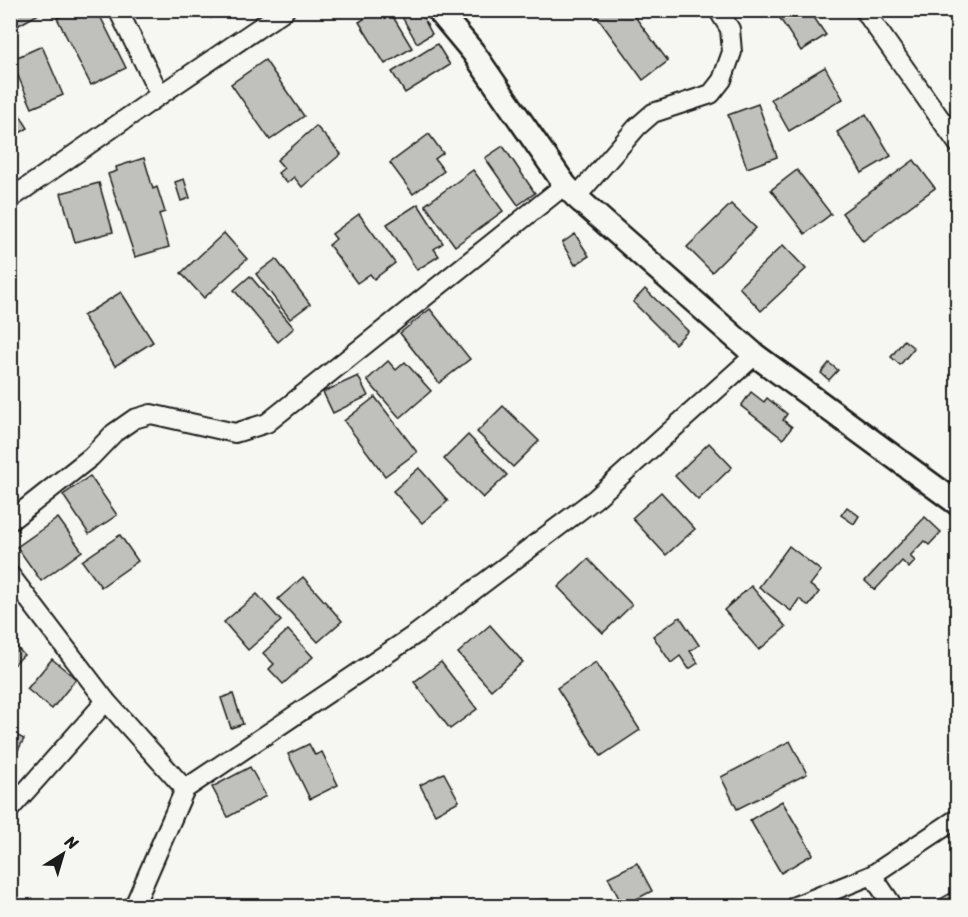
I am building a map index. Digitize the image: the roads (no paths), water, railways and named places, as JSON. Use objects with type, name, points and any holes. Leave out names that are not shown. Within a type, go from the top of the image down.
[{"type":"street","points":[[118,10],[160,95]]},
{"type":"street","points":[[10,199],[285,10]]},
{"type":"street","points":[[438,10],[473,52],[571,191],[755,355],[957,504]]},
{"type":"street","points":[[10,521],[91,457],[114,433],[134,419],[151,414],[235,433],[267,423],[571,191],[653,113],[711,94],[722,80],[732,52],[730,29],[718,10]]},
{"type":"street","points":[[864,10],[957,144]]},
{"type":"street","points":[[134,906],[185,789],[417,634],[596,499],[755,355]]},
{"type":"street","points":[[10,575],[106,701],[185,789]]},
{"type":"street","points":[[10,809],[106,701]]},
{"type":"street","points":[[795,906],[872,875],[957,818]]},
{"type":"street","points":[[872,875],[892,906]]}]
